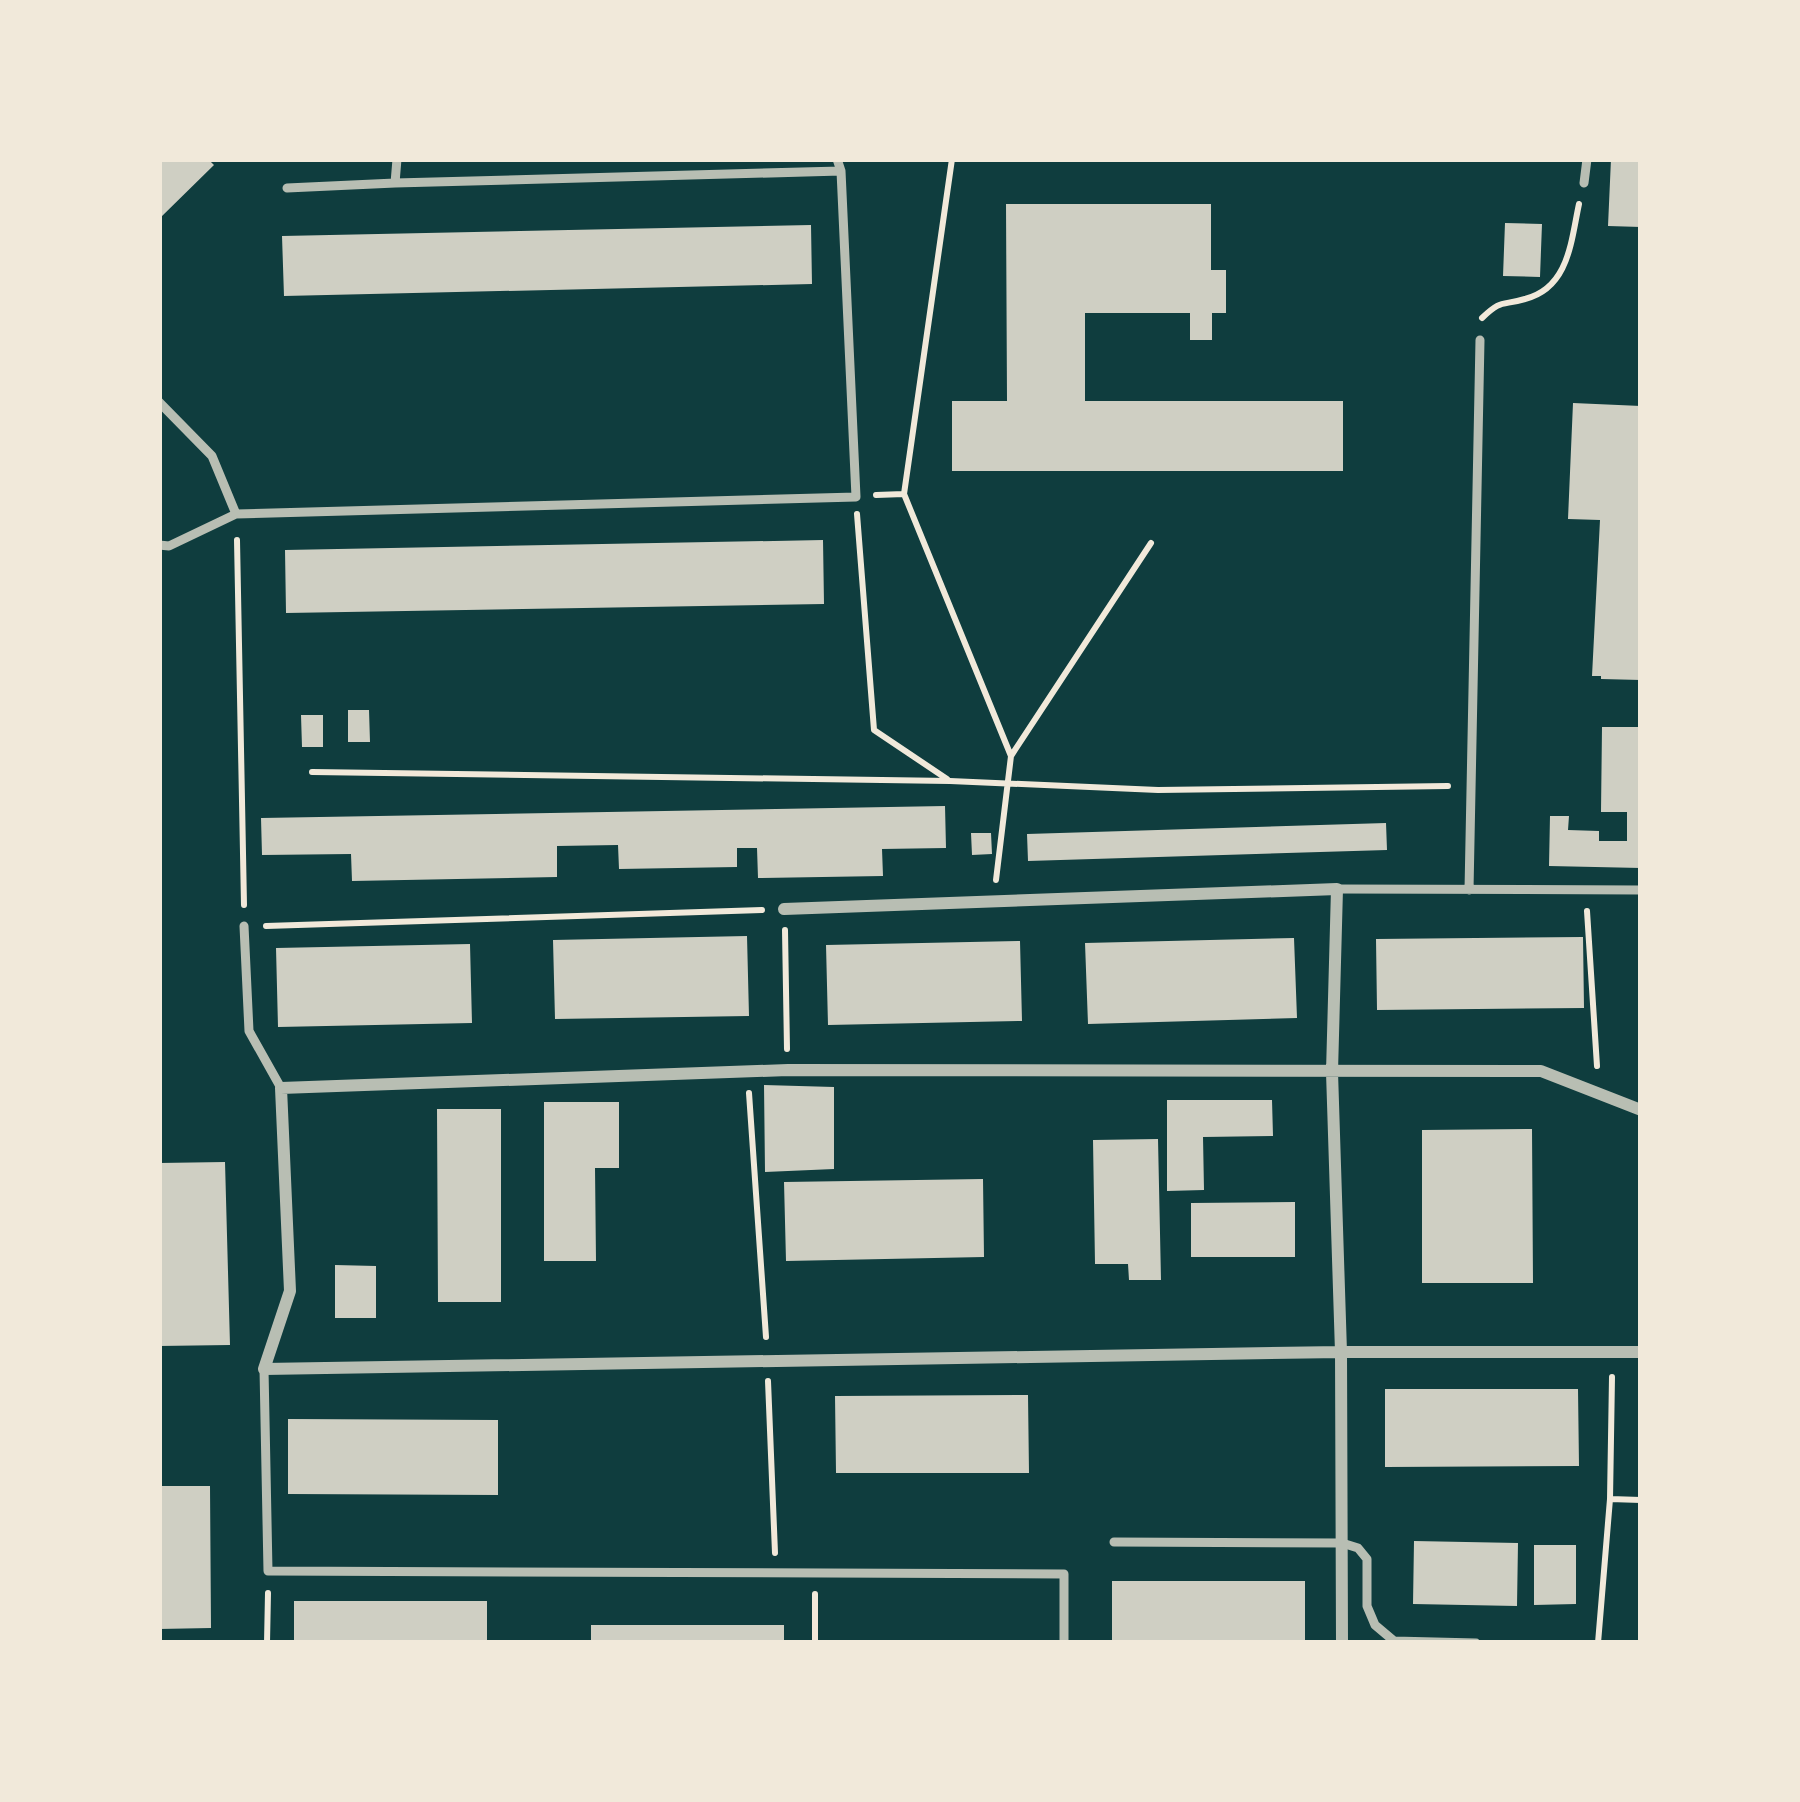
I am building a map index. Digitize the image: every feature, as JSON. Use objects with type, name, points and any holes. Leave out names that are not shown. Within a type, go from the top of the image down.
[{"type":"street","points":[[784,909],[1337,889],[1332,1072],[1341,1352],[1342,1643]]},
{"type":"street","points":[[1641,1110],[1541,1071],[788,1070],[281,1088],[290,1291],[264,1369],[1341,1352],[1641,1352]]},
{"type":"lane","points":[[395,183],[397,159]]},
{"type":"lane","points":[[159,545],[169,546],[236,514],[856,497],[837,159]]},
{"type":"lane","points":[[1584,183],[1587,159]]},
{"type":"lane","points":[[287,188],[841,171]]},
{"type":"lane","points":[[1469,890],[1480,340]]},
{"type":"lane","points":[[159,403],[212,455],[236,514]]},
{"type":"lane","points":[[1337,889],[1641,890]]},
{"type":"lane","points":[[244,926],[249,1031],[281,1088]]},
{"type":"lane","points":[[264,1369],[268,1571],[1064,1574],[1064,1643]]},
{"type":"lane","points":[[1114,1542],[1342,1543],[1358,1548],[1366,1559],[1367,1606],[1375,1625],[1394,1641],[1476,1643]]},
{"type":"path","points":[[952,159],[904,494],[1011,756]]},
{"type":"path","points":[[1480,340],[1481,319],[1497,303],[1529,299],[1552,286],[1565,266],[1584,183]]},
{"type":"path","points":[[856,497],[874,730],[950,781]]},
{"type":"path","points":[[236,514],[244,926],[784,909],[788,1070]]},
{"type":"path","points":[[993,901],[1011,756],[1151,543]]},
{"type":"path","points":[[312,772],[950,781],[1158,790],[1472,786]]},
{"type":"path","points":[[1586,890],[1598,1092]]},
{"type":"path","points":[[748,1072],[776,1573]]},
{"type":"path","points":[[1598,1643],[1610,1499],[1612,1352]]},
{"type":"path","points":[[1610,1499],[1641,1500]]},
{"type":"path","points":[[267,1643],[268,1571]]},
{"type":"path","points":[[814,1573],[815,1643]]},
{"type":"building","points":[[159,159],[208,159],[214,165],[159,219]]},
{"type":"building","points":[[1611,159],[1641,159],[1641,227],[1608,226]]},
{"type":"building","points":[[1006,204],[1211,204],[1211,270],[1226,270],[1226,313],[1212,313],[1212,340],[1190,340],[1190,313],[1085,313],[1085,401],[1343,401],[1343,471],[952,471],[952,401],[1007,401]]},
{"type":"building","points":[[1505,223],[1542,224],[1540,277],[1503,276]]},
{"type":"building","points":[[811,225],[812,284],[284,296],[282,236]]},
{"type":"building","points":[[1573,403],[1641,406],[1641,680],[1592,676],[1600,520],[1568,519]]},
{"type":"building","points":[[823,540],[824,604],[286,613],[285,550]]},
{"type":"building","points":[[348,710],[369,710],[370,742],[348,742]]},
{"type":"building","points":[[301,715],[323,715],[323,747],[302,747]]},
{"type":"building","points":[[1602,727],[1641,727],[1641,868],[1549,866],[1550,816],[1569,816],[1568,830],[1599,831],[1599,841],[1627,841],[1627,812],[1601,812]]},
{"type":"building","points":[[945,806],[946,848],[882,849],[883,876],[758,878],[757,848],[737,848],[737,867],[619,869],[618,845],[557,846],[557,877],[352,881],[351,854],[262,855],[261,818]]},
{"type":"building","points":[[1386,823],[1387,850],[1028,861],[1027,834]]},
{"type":"building","points":[[971,833],[991,833],[992,854],[972,855]]},
{"type":"building","points":[[747,936],[749,1016],[555,1019],[553,940]]},
{"type":"building","points":[[1583,937],[1584,1008],[1377,1010],[1376,939]]},
{"type":"building","points":[[1294,938],[1297,1018],[1088,1024],[1085,943]]},
{"type":"building","points":[[1020,941],[1022,1021],[828,1025],[826,945]]},
{"type":"building","points":[[470,944],[472,1023],[278,1027],[276,948]]},
{"type":"building","points":[[764,1085],[834,1087],[834,1169],[765,1172]]},
{"type":"building","points":[[1167,1100],[1272,1100],[1273,1136],[1203,1137],[1204,1190],[1167,1191]]},
{"type":"building","points":[[544,1102],[619,1102],[619,1168],[595,1168],[596,1261],[544,1261]]},
{"type":"building","points":[[437,1109],[501,1109],[501,1302],[438,1302]]},
{"type":"building","points":[[1532,1129],[1533,1283],[1422,1283],[1422,1130]]},
{"type":"building","points":[[1158,1139],[1161,1280],[1129,1280],[1128,1264],[1095,1264],[1093,1140]]},
{"type":"building","points":[[225,1162],[230,1345],[159,1346],[159,1163]]},
{"type":"building","points":[[983,1179],[984,1257],[786,1261],[784,1182]]},
{"type":"building","points":[[1295,1202],[1295,1257],[1191,1257],[1191,1203]]},
{"type":"building","points":[[335,1265],[376,1266],[376,1318],[335,1318]]},
{"type":"building","points":[[1385,1389],[1578,1389],[1579,1466],[1385,1467]]},
{"type":"building","points":[[1028,1395],[1029,1473],[836,1473],[835,1396]]},
{"type":"building","points":[[288,1419],[498,1420],[498,1495],[288,1494]]},
{"type":"building","points":[[159,1486],[210,1486],[211,1628],[159,1629]]},
{"type":"building","points":[[1414,1541],[1518,1543],[1517,1606],[1413,1604]]},
{"type":"building","points":[[1534,1545],[1576,1545],[1576,1604],[1534,1605]]},
{"type":"building","points":[[1112,1581],[1305,1581],[1305,1643],[1112,1643]]},
{"type":"building","points":[[294,1601],[487,1601],[487,1643],[294,1643]]},
{"type":"building","points":[[591,1625],[784,1625],[784,1643],[591,1643]]}]
